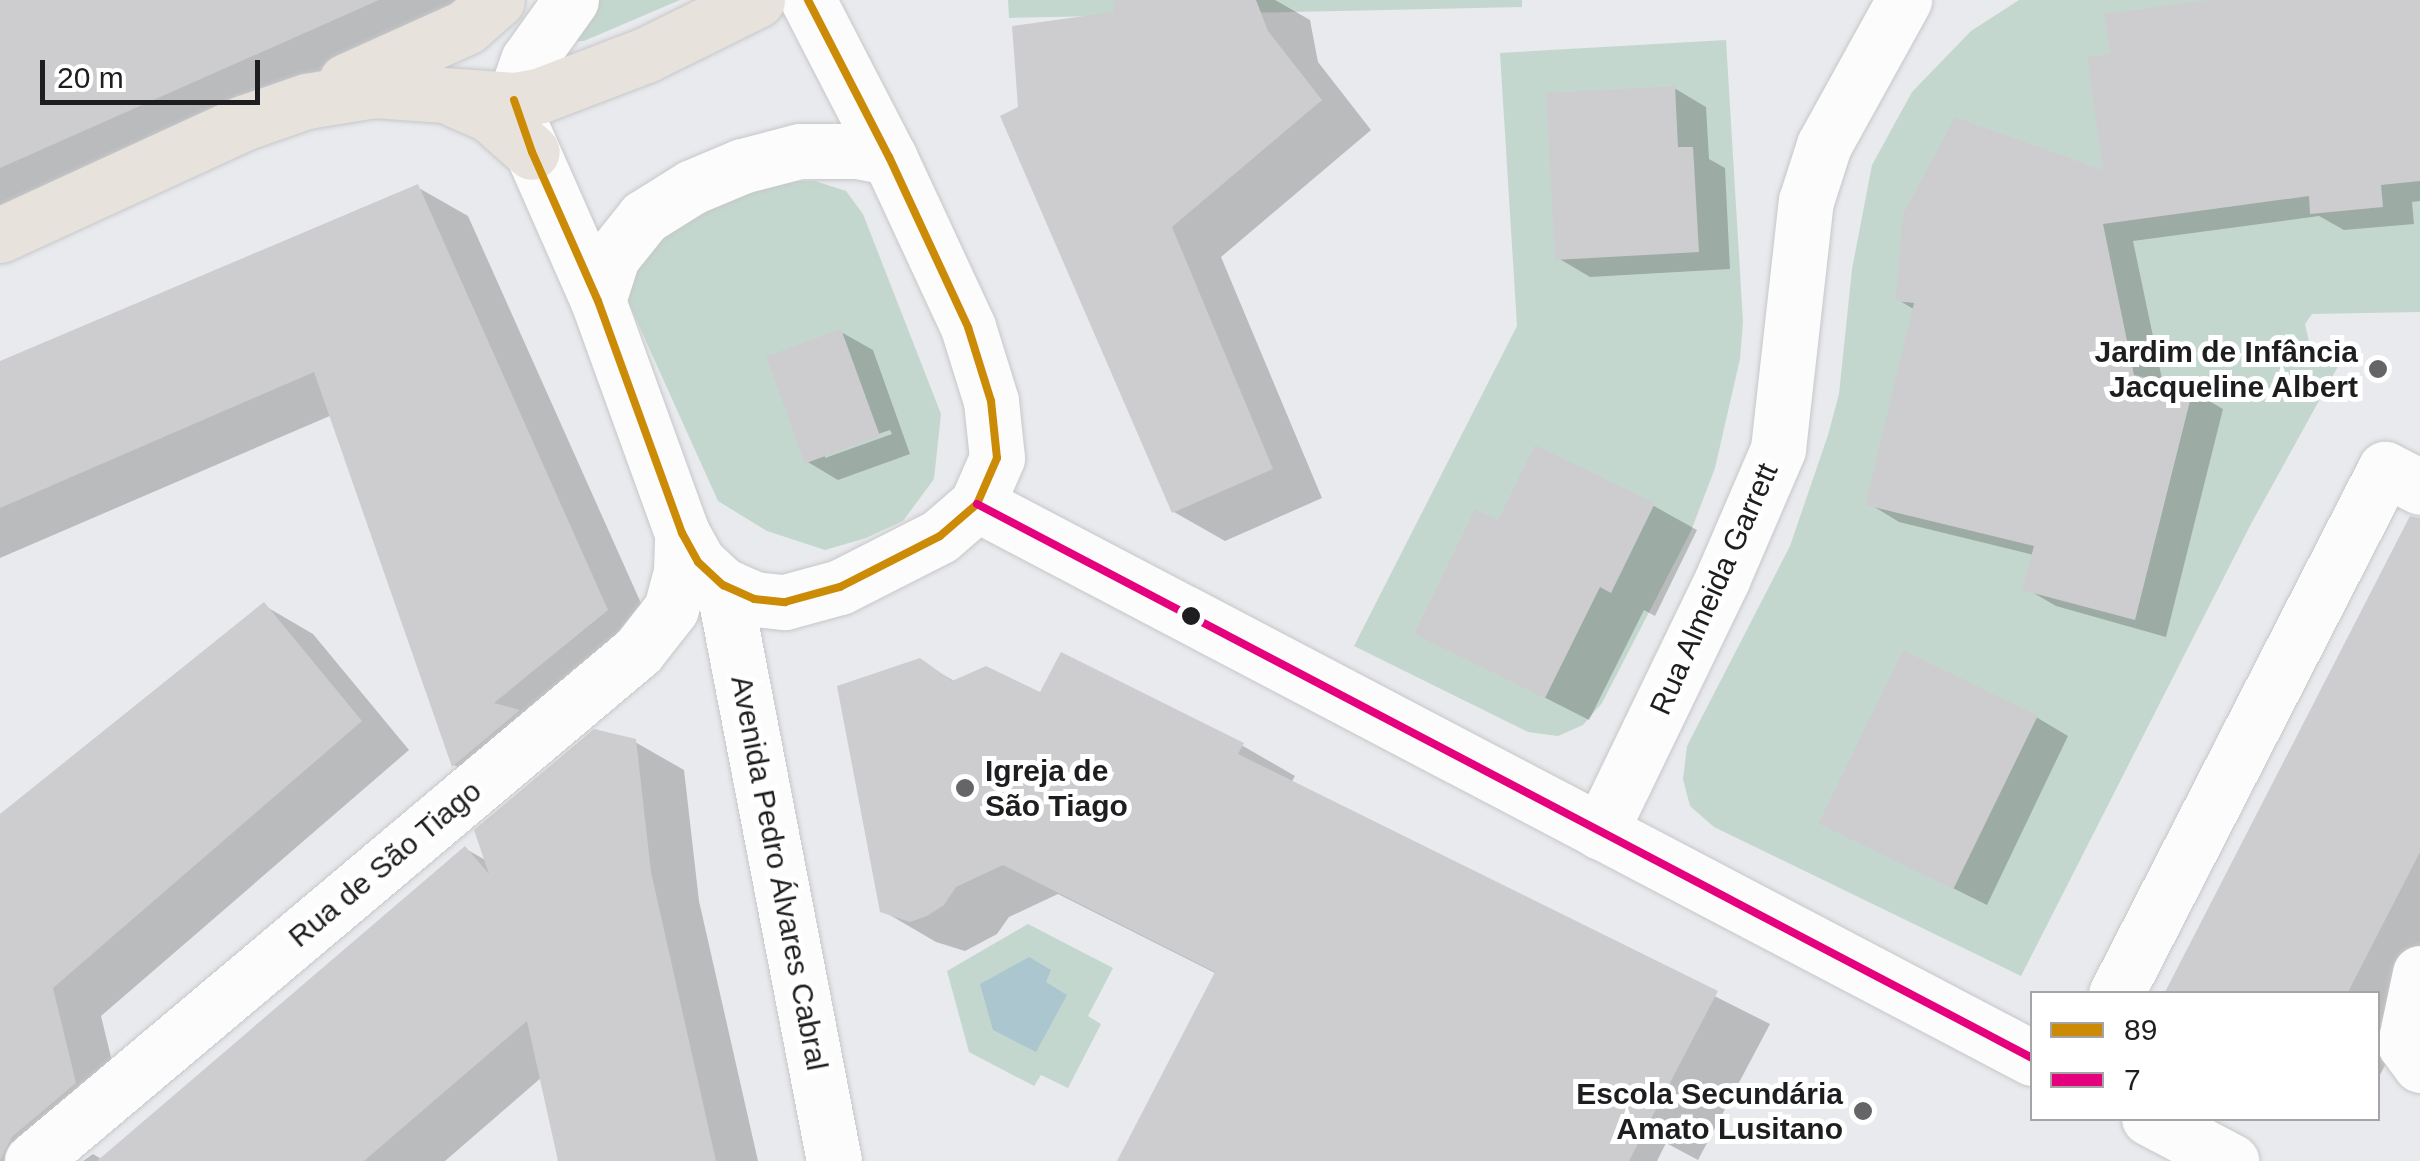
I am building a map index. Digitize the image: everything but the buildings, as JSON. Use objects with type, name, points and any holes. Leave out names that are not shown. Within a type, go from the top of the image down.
[{"type":"main road","points":[[0,235],[243,123],[308,100],[466,27],[496,0]]},
{"type":"main road","points":[[308,100],[374,90],[514,100],[628,63],[757,0]]},
{"type":"main road","points":[[449,97],[489,114],[532,152]]},
{"type":"street","points":[[570,0],[528,60],[514,100],[532,152],[598,301],[682,533],[698,562],[723,585],[754,599],[784,602],[840,587],[906,557],[977,504],[998,458],[992,401],[968,327],[889,157],[808,0]]},
{"type":"street","name":"Rua Almeida Garrett","points":[[1600,832],[1723,577],[1778,448],[1806,201],[1824,144],[1904,0]]},
{"type":"street","points":[[598,301],[612,257],[644,217],[692,188],[742,166],[800,151],[857,151],[889,157]]},
{"type":"street","points":[[2118,991],[2385,469],[2420,487]]},
{"type":"street","points":[[977,504],[2030,1057]]},
{"type":"street","name":"Rua de São Tiago","points":[[32,1161],[638,651],[671,609],[681,572],[682,533]]},
{"type":"street","name":"Avenida Pedro Álvares Cabral","points":[[723,585],[834,1161]]},
{"type":"street","points":[[2420,973],[2404,1044],[2420,1065]]},
{"type":"street","points":[[2155,1121],[2231,1161]]},
{"type":"green space","points":[[593,0],[680,0],[584,41],[565,41]]},
{"type":"green space","points":[[1008,0],[1522,0],[1522,7],[1009,18]]},
{"type":"green space","points":[[2019,0],[2420,0],[2420,312],[2312,314],[2305,324],[2310,346],[2341,361],[2251,524],[2021,976],[1714,827],[1690,806],[1683,779],[1687,746],[1790,546],[1828,435],[1839,394],[1852,269],[1872,165],[1912,92],[1971,31]]},
{"type":"green space","points":[[1726,40],[1743,322],[1740,359],[1715,468],[1691,531],[1602,703],[1583,725],[1558,736],[1528,732],[1354,646],[1517,326],[1500,53]]},
{"type":"green space","points":[[781,181],[815,181],[846,191],[863,214],[941,414],[934,479],[903,521],[866,538],[825,550],[767,531],[718,501],[627,299],[636,262],[664,232],[718,203]]},
{"type":"green space","points":[[1028,924],[1113,968],[1088,1016],[1101,1024],[1068,1088],[1041,1075],[1034,1086],[969,1052],[947,971]]},
{"type":"water","points":[[1029,957],[1051,970],[1046,982],[1067,995],[1036,1052],[993,1030],[980,984]]},
{"type":"transit line","name":"89","points":[[514,100],[532,152],[598,301],[682,533],[698,562],[723,585],[754,599],[785,602],[840,587],[940,536],[977,504],[997,458],[991,401],[968,327],[889,157],[808,0]]},
{"type":"transit line","name":"7","points":[[977,504],[2030,1057]]},
{"type":"place","name":"Jardim de Infância Jacqueline Albert","points":[[2378,369]]},
{"type":"place","name":"Igreja de São Tiago","points":[[965,788]]},
{"type":"place","name":"Escola Secundária Amato Lusitano","points":[[1863,1111]]}]
